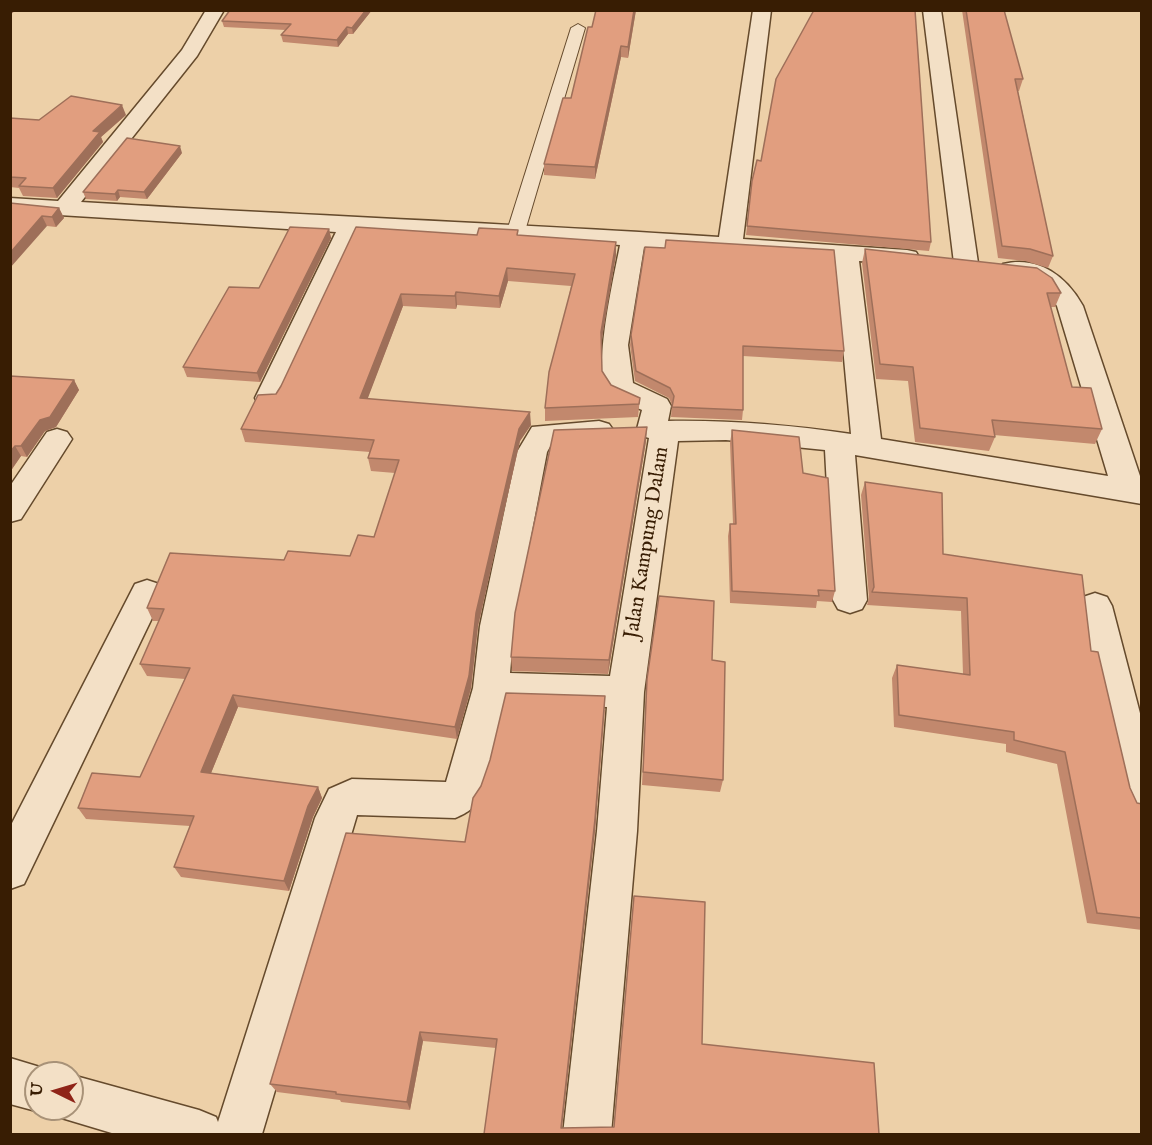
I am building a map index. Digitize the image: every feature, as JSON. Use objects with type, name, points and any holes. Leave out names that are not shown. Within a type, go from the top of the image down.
[{"type":"street","points":[[65,207],[190,52],[215,10]]},
{"type":"street","points":[[730,243],[762,10]]},
{"type":"street","points":[[932,10],[948,261]]},
{"type":"street","points":[[10,205],[351,226],[516,231],[730,243],[948,261],[1037,273],[1050,278],[1062,290],[1070,306],[1134,491]]},
{"type":"street","points":[[269,398],[351,226]]},
{"type":"street","points":[[238,1134],[331,830],[344,802],[352,797],[455,800],[462,794],[491,688],[497,626],[537,442],[542,434],[549,432],[659,430],[657,406],[619,388],[615,345],[633,239]]},
{"type":"street","points":[[846,252],[853,445],[850,600]]},
{"type":"street","name":"Jalan Kampung Dalam","points":[[587,1134],[617,831],[626,692],[659,430],[726,430],[799,436],[1134,491]]},
{"type":"street","points":[[10,511],[57,440]]},
{"type":"street","points":[[10,870],[147,593]]},
{"type":"street","points":[[1095,606],[1142,800]]},
{"type":"street","points":[[491,688],[626,692]]},
{"type":"street","points":[[84,1102],[199,1134]]},
{"type":"lane","points":[[516,231],[578,28]]},
{"type":"building","points":[[230,10],[366,10],[352,28],[347,27],[337,40],[281,35],[291,24],[222,21]]},
{"type":"building","points":[[596,10],[634,10],[628,47],[621,46],[595,167],[544,164],[563,98],[571,98],[588,27],[592,27]]},
{"type":"building","points":[[814,10],[915,10],[931,242],[747,226],[752,181],[757,160],[761,161],[776,79]]},
{"type":"building","points":[[966,10],[1004,10],[1023,79],[1015,79],[1053,256],[1030,249],[1002,246]]},
{"type":"building","points":[[71,96],[122,105],[93,131],[100,132],[53,188],[19,186],[26,178],[10,177],[10,118],[39,120]]},
{"type":"building","points":[[127,138],[180,146],[144,192],[118,190],[115,194],[83,192]]},
{"type":"building","points":[[10,203],[59,208],[52,217],[42,216],[10,253]]},
{"type":"building","points":[[290,227],[329,229],[257,373],[183,367],[229,287],[259,288]]},
{"type":"building","points":[[356,227],[477,235],[479,228],[518,230],[517,235],[616,242],[601,332],[602,371],[611,385],[640,398],[639,404],[545,408],[549,372],[575,274],[507,268],[499,296],[456,292],[455,296],[401,294],[360,398],[530,412],[519,429],[476,613],[469,676],[455,727],[233,695],[201,772],[318,787],[308,806],[284,881],[174,867],[194,816],[78,808],[92,773],[140,777],[190,668],[140,664],[164,609],[147,608],[170,553],[284,560],[288,551],[350,556],[358,535],[374,537],[399,460],[368,458],[374,440],[241,429],[258,395],[276,394],[281,386]]},
{"type":"building","points":[[666,240],[834,250],[844,351],[743,346],[743,410],[672,407],[674,396],[670,388],[636,371],[631,335],[645,247],[665,248]]},
{"type":"building","points":[[865,249],[1037,268],[1052,278],[1061,293],[1047,293],[1072,387],[1091,388],[1102,429],[992,420],[995,437],[920,428],[913,367],[880,364]]},
{"type":"building","points":[[10,376],[74,380],[50,417],[40,420],[21,446],[15,446],[10,452]]},
{"type":"building","points":[[647,427],[609,660],[511,657],[515,613],[554,430]]},
{"type":"building","points":[[732,430],[799,437],[803,473],[828,478],[835,591],[818,590],[819,596],[732,591],[730,524],[736,524]]},
{"type":"building","points":[[865,482],[942,493],[943,554],[1082,575],[1091,651],[1098,652],[1130,788],[1137,803],[1142,804],[1142,918],[1097,913],[1065,752],[1014,740],[1014,732],[899,715],[897,665],[970,675],[967,598],[872,592],[874,587]]},
{"type":"building","points":[[659,596],[714,601],[712,660],[725,662],[723,780],[643,772],[647,679]]},
{"type":"building","points":[[506,693],[605,696],[595,819],[561,1128],[614,1127],[634,896],[705,902],[702,1044],[874,1063],[879,1134],[484,1134],[497,1039],[420,1032],[407,1102],[270,1084],[346,833],[465,842],[473,798],[481,786],[490,760]]}]
